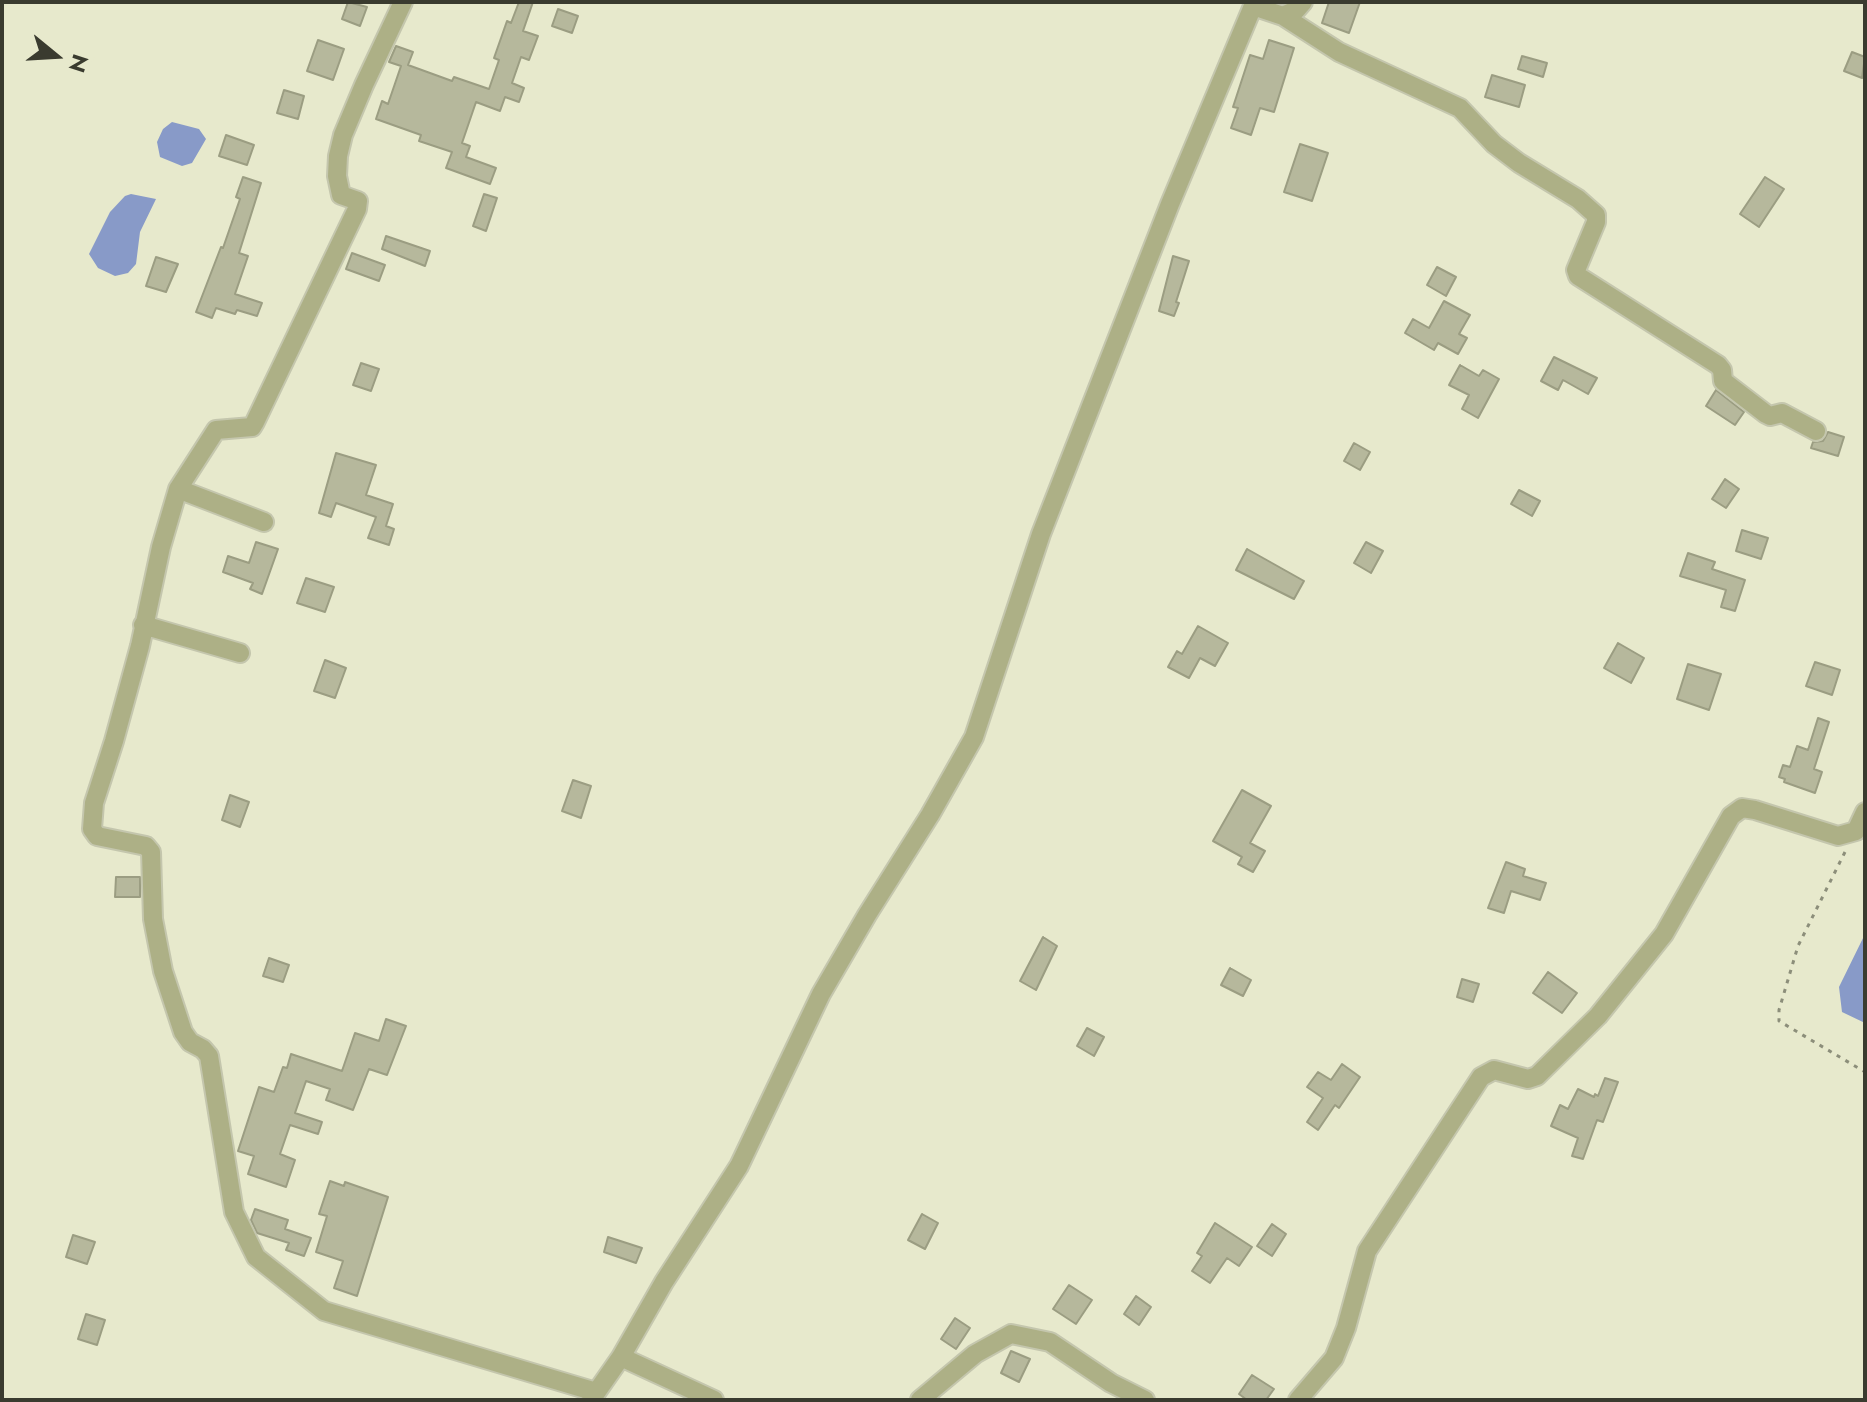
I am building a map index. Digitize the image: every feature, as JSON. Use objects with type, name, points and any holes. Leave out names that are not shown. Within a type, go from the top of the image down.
[{"type":"street","points":[[403,2],[364,85],[343,135],[338,156],[337,176],[341,195],[358,201],[357,209],[252,427],[216,430],[178,489],[114,741],[94,803],[92,829],[97,836],[146,846],[151,852],[153,919],[163,971],[183,1032],[190,1042],[209,1056],[234,1212],[256,1257],[324,1311],[594,1396],[739,1166],[821,994],[974,737],[1041,534],[1249,4],[1283,16],[1339,52],[1460,108],[1494,144],[1578,199],[1596,215],[1576,270],[1578,276],[1718,365],[1723,381],[1766,414],[1782,413],[1816,431]]},
{"type":"street","points":[[1283,16],[1291,14],[1303,2]]},
{"type":"street","points":[[178,489],[264,522]]},
{"type":"street","points":[[143,625],[240,653]]},
{"type":"street","points":[[1298,1400],[1334,1358],[1346,1328],[1367,1251],[1481,1077],[1494,1070],[1528,1079],[1537,1076],[1598,1016],[1664,934],[1731,816],[1742,808],[1755,810],[1838,836],[1856,831],[1865,812]]},
{"type":"street","points":[[920,1400],[975,1354],[1011,1334],[1050,1342],[1111,1383],[1145,1400]]},
{"type":"street","points":[[621,1357],[714,1400]]},
{"type":"path","points":[[1856,831],[1798,946],[1779,1010],[1779,1021],[1865,1072]]},
{"type":"water","points":[[172,122],[199,129],[206,139],[192,163],[182,166],[160,157],[157,142],[163,129]]},
{"type":"water","points":[[131,194],[156,199],[140,232],[136,264],[128,273],[115,276],[98,268],[89,254],[110,212]]},
{"type":"water","points":[[1865,934],[1865,1023],[1842,1012],[1839,987]]},
{"type":"building","points":[[348,2],[367,7],[360,26],[342,19]]},
{"type":"building","points":[[519,2],[533,2],[523,31],[538,36],[529,60],[521,57],[512,83],[524,88],[519,102],[505,97],[500,111],[476,102],[462,143],[470,146],[466,157],[496,168],[490,184],[446,168],[452,152],[419,141],[421,135],[376,119],[382,101],[388,104],[401,66],[389,62],[396,46],[413,52],[408,65],[452,81],[454,77],[489,89],[499,60],[494,58],[507,21],[511,23]]},
{"type":"building","points":[[1329,2],[1360,2],[1349,33],[1322,23]]},
{"type":"building","points":[[558,9],[578,16],[572,33],[552,26]]},
{"type":"building","points":[[318,40],[344,49],[333,80],[307,71]]},
{"type":"building","points":[[1269,40],[1294,48],[1274,112],[1260,108],[1251,135],[1231,128],[1238,108],[1233,107],[1250,55],[1263,59]]},
{"type":"building","points":[[1852,52],[1865,57],[1862,78],[1844,71]]},
{"type":"building","points":[[1522,56],[1547,63],[1543,77],[1518,69]]},
{"type":"building","points":[[1492,75],[1525,85],[1519,107],[1485,97]]},
{"type":"building","points":[[284,90],[304,96],[298,119],[277,113]]},
{"type":"building","points":[[226,135],[254,145],[247,165],[219,156]]},
{"type":"building","points":[[1300,144],[1328,153],[1312,201],[1284,192]]},
{"type":"building","points":[[243,177],[261,183],[239,253],[248,256],[235,294],[262,303],[257,316],[216,308],[212,318],[196,312],[223,248],[240,199],[236,197]]},
{"type":"building","points":[[1765,177],[1784,189],[1759,227],[1740,214]]},
{"type":"building","points":[[484,194],[497,198],[486,231],[473,226]]},
{"type":"building","points":[[386,236],[430,251],[425,266],[382,249]]},
{"type":"building","points":[[352,253],[385,265],[379,281],[346,269]]},
{"type":"building","points":[[1173,256],[1189,261],[1174,316],[1159,311]]},
{"type":"building","points":[[156,257],[178,264],[166,292],[146,286]]},
{"type":"building","points":[[1437,267],[1456,277],[1446,296],[1427,285]]},
{"type":"building","points":[[1444,301],[1470,315],[1459,334],[1467,338],[1458,354],[1438,343],[1434,350],[1405,333],[1413,319],[1429,328]]},
{"type":"building","points":[[1554,357],[1597,378],[1588,394],[1563,380],[1558,390],[1541,381]]},
{"type":"building","points":[[361,363],[379,369],[371,391],[353,385]]},
{"type":"building","points":[[1460,365],[1479,376],[1483,370],[1499,379],[1478,418],[1462,409],[1469,395],[1449,385]]},
{"type":"building","points":[[1716,390],[1744,412],[1735,425],[1706,406]]},
{"type":"building","points":[[1828,432],[1844,437],[1838,456],[1811,448],[1813,442],[1823,441]]},
{"type":"building","points":[[1354,443],[1370,452],[1360,470],[1344,461]]},
{"type":"building","points":[[336,453],[376,465],[366,495],[393,504],[386,526],[394,529],[389,545],[368,538],[376,517],[336,503],[331,517],[319,513]]},
{"type":"building","points":[[1725,479],[1739,489],[1726,508],[1712,499]]},
{"type":"building","points":[[1519,490],[1540,501],[1532,516],[1511,504]]},
{"type":"building","points":[[1742,530],[1768,538],[1761,559],[1736,551]]},
{"type":"building","points":[[256,542],[278,549],[262,594],[250,589],[253,583],[223,572],[228,556],[249,563]]},
{"type":"building","points":[[1366,542],[1383,551],[1371,573],[1354,563]]},
{"type":"building","points":[[1247,549],[1304,581],[1294,599],[1236,570]]},
{"type":"building","points":[[1688,553],[1715,562],[1712,569],[1745,580],[1735,611],[1721,607],[1726,590],[1680,576]]},
{"type":"building","points":[[306,578],[334,587],[325,612],[297,603]]},
{"type":"building","points":[[1198,626],[1228,643],[1215,666],[1200,658],[1189,678],[1168,667],[1177,651],[1182,654]]},
{"type":"building","points":[[1618,643],[1644,658],[1631,683],[1604,668]]},
{"type":"building","points":[[325,660],[346,668],[335,698],[314,691]]},
{"type":"building","points":[[1815,662],[1840,670],[1832,695],[1806,686]]},
{"type":"building","points":[[1688,664],[1721,674],[1709,710],[1677,699]]},
{"type":"building","points":[[1818,718],[1829,722],[1814,769],[1822,772],[1815,793],[1784,782],[1785,779],[1779,777],[1783,765],[1790,767],[1797,746],[1808,750]]},
{"type":"building","points":[[573,780],[591,786],[581,818],[562,811]]},
{"type":"building","points":[[1242,790],[1271,806],[1250,843],[1265,851],[1253,872],[1238,864],[1242,857],[1213,841]]},
{"type":"building","points":[[230,795],[249,802],[240,827],[222,820]]},
{"type":"building","points":[[1506,862],[1525,869],[1523,876],[1546,883],[1540,900],[1511,891],[1504,913],[1488,908]]},
{"type":"building","points":[[116,877],[140,877],[140,897],[115,897]]},
{"type":"building","points":[[1043,937],[1057,946],[1036,990],[1020,981]]},
{"type":"building","points":[[269,958],[289,965],[283,982],[263,976]]},
{"type":"building","points":[[1230,968],[1251,980],[1243,996],[1221,985]]},
{"type":"building","points":[[1548,972],[1577,993],[1562,1013],[1533,993]]},
{"type":"building","points":[[1462,979],[1479,984],[1473,1002],[1457,997]]},
{"type":"building","points":[[386,1019],[406,1026],[387,1075],[369,1069],[353,1110],[326,1100],[330,1089],[306,1081],[295,1113],[322,1122],[318,1134],[290,1125],[280,1154],[295,1160],[286,1187],[248,1174],[254,1156],[238,1151],[259,1087],[274,1092],[291,1054],[342,1071],[355,1033],[379,1041]]},
{"type":"building","points":[[1087,1028],[1104,1037],[1094,1056],[1077,1046]]},
{"type":"building","points":[[1342,1064],[1360,1077],[1339,1108],[1335,1105],[1318,1130],[1307,1122],[1323,1098],[1307,1087],[1318,1072],[1331,1080]]},
{"type":"building","points":[[1605,1078],[1618,1082],[1603,1122],[1597,1120],[1583,1159],[1572,1156],[1578,1138],[1551,1126],[1560,1105],[1568,1109],[1578,1089],[1598,1096]]},
{"type":"building","points":[[330,1181],[344,1186],[345,1182],[388,1197],[357,1296],[334,1288],[343,1261],[316,1252],[327,1216],[319,1214]]},
{"type":"building","points":[[255,1209],[288,1220],[285,1229],[311,1238],[304,1256],[286,1250],[289,1243],[257,1233],[251,1220]]},
{"type":"building","points":[[922,1214],[938,1223],[925,1249],[908,1240]]},
{"type":"building","points":[[1215,1223],[1252,1247],[1239,1266],[1227,1258],[1210,1283],[1192,1271],[1202,1256],[1197,1253]]},
{"type":"building","points":[[1272,1224],[1286,1234],[1272,1256],[1257,1246]]},
{"type":"building","points":[[73,1235],[95,1242],[87,1264],[66,1257]]},
{"type":"building","points":[[608,1237],[642,1248],[636,1263],[604,1252]]},
{"type":"building","points":[[1069,1285],[1092,1300],[1076,1324],[1053,1309]]},
{"type":"building","points":[[1136,1296],[1151,1307],[1139,1325],[1124,1314]]},
{"type":"building","points":[[86,1314],[105,1320],[97,1345],[78,1339]]},
{"type":"building","points":[[955,1318],[970,1328],[956,1349],[941,1339]]},
{"type":"building","points":[[1011,1351],[1030,1359],[1019,1382],[1001,1373]]},
{"type":"building","points":[[1252,1375],[1274,1389],[1266,1400],[1247,1400],[1239,1394]]}]
